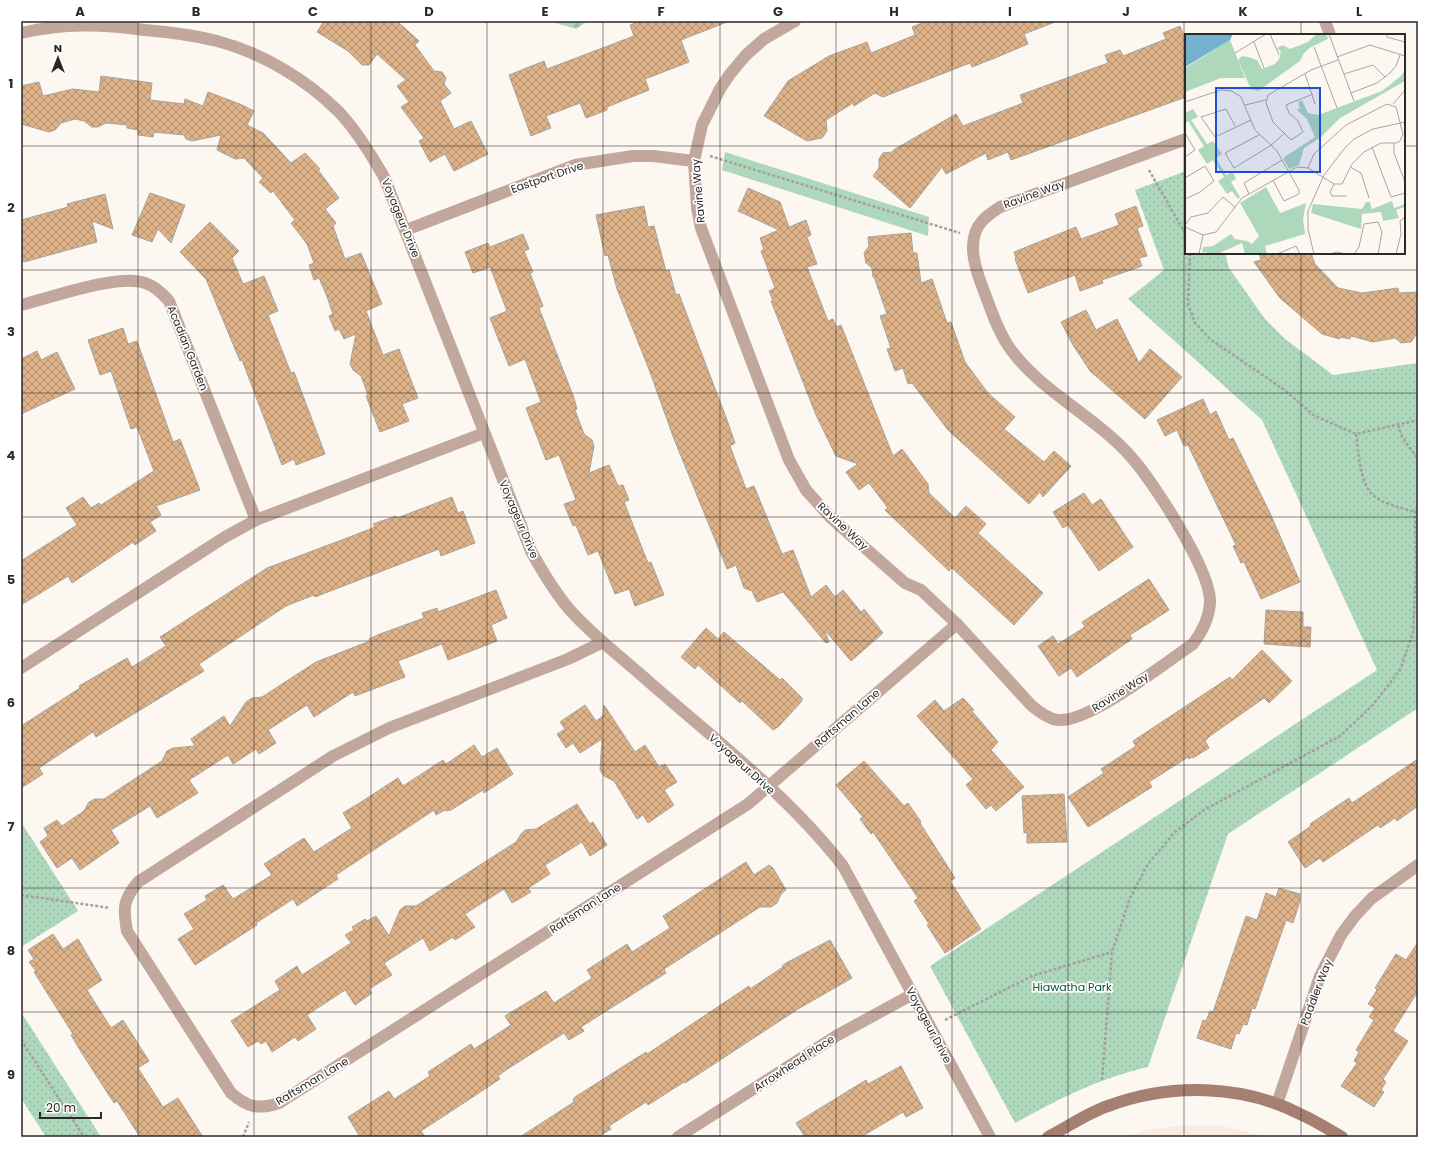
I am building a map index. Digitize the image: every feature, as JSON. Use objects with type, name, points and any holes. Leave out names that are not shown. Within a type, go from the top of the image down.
[{"type":"street","name":"Ravine Way","points":[[795,21],[764,39],[746,55],[720,89],[705,119],[695,157],[697,208],[707,248],[789,460],[806,490],[837,523],[905,582],[921,590],[957,624],[1031,705],[1043,714],[1058,720],[1080,716],[1101,706],[1193,644],[1202,633],[1207,619],[1210,603],[1207,586],[1181,530],[1132,457],[1033,373],[1010,348],[1000,333],[980,279],[973,254],[974,237],[983,220],[1000,207],[1185,139]]},
{"type":"street","points":[[1325,21],[1330,34]]},
{"type":"street","name":"Voyageur Drive","points":[[21,33],[72,24],[121,27],[217,41],[264,58],[303,82],[340,113],[372,156],[384,177],[531,551],[547,579],[570,609],[603,642],[768,787],[821,837],[843,866],[990,1137]]},
{"type":"street","name":"Eastport Drive","points":[[406,230],[575,165],[633,156],[695,157]]},
{"type":"street","name":"Acadian Garden","points":[[21,305],[123,280],[144,282],[158,289],[169,301],[256,520]]},
{"type":"street","points":[[21,668],[225,537],[256,520],[484,432]]},
{"type":"street","name":"Raftsman Lane","points":[[123,911],[127,931],[231,1093],[243,1103],[254,1106],[267,1107],[279,1103],[748,804],[957,624]]},
{"type":"street","points":[[123,911],[128,894],[138,882],[333,756],[389,728],[568,659],[603,642]]},
{"type":"street","name":"Paddler Way","points":[[1276,1104],[1320,976],[1341,935],[1355,916],[1372,898],[1418,865]]},
{"type":"street","name":"Arrowhead Place","points":[[678,1137],[836,1036],[913,994]]},
{"type":"street","points":[[1048,1137],[1107,1106],[1164,1092],[1199,1089],[1220,1091],[1276,1104],[1302,1114],[1342,1137]]},
{"type":"path","points":[[1147,153],[1148,169],[1185,233]]},
{"type":"path","points":[[695,157],[974,237]]},
{"type":"path","points":[[1190,254],[1188,304],[1195,323],[1210,339],[1284,389],[1315,416],[1356,434],[1418,420]]},
{"type":"path","points":[[1398,425],[1402,437],[1418,459]]},
{"type":"path","points":[[1356,434],[1362,472],[1370,492],[1390,504],[1415,512]]},
{"type":"path","points":[[1102,1080],[1112,952],[1130,898],[1148,864],[1175,832],[1204,810],[1340,736],[1372,706],[1400,670],[1413,633],[1416,567],[1415,512],[1418,504]]},
{"type":"path","points":[[21,896],[99,906],[123,911]]},
{"type":"path","points":[[930,1027],[1032,976],[1112,952]]},
{"type":"path","points":[[21,1040],[84,1137]]},
{"type":"shaded area","points":[[1185,1125],[1223,1126],[1266,1137],[1123,1137],[1146,1130]]},
{"type":"green space","points":[[549,21],[588,21],[576,29]]},
{"type":"green space","points":[[725,152],[929,217],[928,236],[722,170]]},
{"type":"green space","name":"Hiawatha Park","points":[[1185,171],[1185,254],[1225,254],[1229,268],[1265,319],[1284,338],[1333,375],[1418,363],[1418,708],[1228,834],[1148,1067],[1096,1083],[1048,1105],[1015,1123],[930,966],[1377,670],[1262,420],[1128,299],[1164,270],[1135,190]]},
{"type":"green space","points":[[21,822],[78,911],[21,947]]},
{"type":"green space","points":[[21,1012],[101,1137],[46,1137],[21,1098]]},
{"type":"building","points":[[324,21],[397,21],[419,41],[415,45],[434,71],[442,72],[446,78],[444,84],[451,93],[440,101],[454,129],[471,121],[488,154],[454,171],[445,154],[430,162],[419,141],[424,138],[401,107],[409,102],[397,86],[406,80],[377,54],[369,65],[362,65],[348,51],[317,32]]},
{"type":"building","points":[[641,21],[727,22],[681,40],[689,62],[645,79],[649,90],[607,107],[607,110],[586,118],[580,103],[546,116],[551,128],[531,136],[509,75],[544,61],[547,69],[634,36],[630,25]]},
{"type":"building","points":[[927,21],[1055,22],[1024,34],[1028,44],[995,58],[972,67],[970,63],[883,97],[875,93],[854,106],[853,103],[826,120],[827,131],[822,138],[807,141],[764,116],[788,81],[829,56],[867,42],[871,53],[915,35],[912,27]]},
{"type":"building","points":[[1180,26],[1185,38],[1185,97],[1011,160],[1008,152],[988,160],[986,153],[946,174],[942,167],[910,208],[873,176],[879,168],[879,159],[883,153],[892,152],[956,114],[963,126],[1023,103],[1020,95],[1108,63],[1105,55],[1120,50],[1123,56],[1166,39],[1163,33]]},
{"type":"building","points":[[101,76],[152,83],[150,100],[184,104],[185,99],[203,106],[208,92],[240,104],[254,111],[247,125],[263,133],[291,163],[305,153],[320,169],[318,170],[339,198],[325,209],[336,223],[333,226],[345,259],[361,253],[382,304],[366,311],[383,355],[399,349],[418,398],[402,404],[409,421],[380,432],[366,396],[368,395],[361,376],[353,370],[350,364],[356,334],[344,339],[339,329],[335,331],[329,316],[333,314],[326,294],[319,278],[314,280],[309,265],[314,263],[307,244],[291,223],[295,220],[273,191],[271,193],[259,182],[263,178],[244,158],[235,159],[217,150],[221,135],[192,141],[186,139],[184,135],[154,132],[153,137],[138,135],[138,130],[127,128],[127,125],[106,123],[98,127],[92,127],[84,121],[75,119],[61,123],[55,130],[49,132],[21,124],[21,86],[39,82],[43,96],[73,89],[99,92]]},
{"type":"building","points":[[748,188],[780,202],[789,227],[806,220],[811,235],[807,237],[817,264],[807,267],[828,321],[833,319],[836,327],[841,325],[893,456],[902,449],[928,484],[929,493],[955,518],[966,506],[986,524],[978,533],[1043,593],[1014,625],[952,568],[949,571],[885,510],[888,508],[869,483],[859,490],[846,472],[858,464],[836,456],[816,415],[771,301],[773,301],[769,291],[775,288],[761,251],[764,250],[760,238],[779,230],[738,211]]},
{"type":"building","points":[[150,193],[185,205],[171,243],[158,229],[152,242],[132,235]]},
{"type":"building","points":[[105,194],[113,229],[92,221],[97,242],[24,262],[21,251],[21,220],[68,207],[67,204]]},
{"type":"building","points":[[644,206],[648,227],[654,226],[666,271],[669,270],[676,295],[679,294],[727,420],[735,443],[730,446],[746,489],[754,486],[782,554],[793,550],[811,597],[826,585],[835,597],[843,590],[861,612],[864,609],[883,633],[851,661],[824,629],[829,642],[826,643],[783,592],[757,602],[752,591],[744,588],[736,565],[727,569],[674,439],[650,372],[617,289],[608,255],[605,256],[596,215]]},
{"type":"building","points":[[1136,206],[1143,226],[1137,228],[1147,256],[1139,258],[1142,266],[1102,280],[1103,283],[1080,291],[1075,275],[1028,293],[1015,259],[1014,252],[1076,227],[1081,239],[1119,225],[1115,214]]},
{"type":"building","points":[[210,222],[239,251],[232,258],[243,284],[264,276],[278,311],[268,315],[291,373],[294,372],[325,454],[296,465],[294,459],[282,465],[242,360],[240,361],[206,279],[180,252]]},
{"type":"building","points":[[911,233],[913,253],[917,253],[921,283],[932,279],[947,323],[951,322],[965,362],[988,393],[1015,417],[1004,429],[1044,462],[1054,451],[1071,466],[1043,497],[1040,492],[1029,504],[948,430],[912,383],[908,384],[903,368],[895,371],[887,349],[891,348],[880,316],[887,314],[873,277],[872,268],[866,263],[864,253],[869,246],[868,237]]},
{"type":"building","points":[[523,234],[529,249],[524,251],[533,272],[530,273],[543,306],[539,308],[574,398],[577,409],[575,410],[584,434],[592,440],[594,446],[589,473],[609,465],[618,486],[623,485],[629,500],[624,502],[648,563],[651,562],[664,595],[635,606],[629,589],[615,594],[598,551],[588,555],[576,525],[573,526],[564,504],[576,500],[559,455],[546,460],[526,408],[541,402],[525,359],[509,366],[490,318],[507,311],[490,267],[473,273],[465,252],[488,243],[490,247]]},
{"type":"building","points":[[1259,254],[1311,254],[1315,264],[1338,288],[1362,293],[1398,288],[1399,293],[1418,292],[1418,332],[1411,342],[1401,343],[1395,338],[1373,342],[1351,336],[1350,339],[1340,337],[1340,339],[1322,334],[1280,298],[1254,262],[1261,260]]},
{"type":"building","points":[[1086,310],[1096,330],[1117,319],[1139,363],[1150,349],[1182,377],[1145,419],[1090,371],[1073,345],[1061,322]]},
{"type":"building","points":[[123,328],[128,344],[137,341],[173,442],[180,439],[200,490],[156,506],[161,515],[150,522],[156,531],[135,545],[133,542],[72,583],[68,576],[21,605],[21,561],[77,525],[66,508],[83,497],[91,508],[99,503],[101,505],[154,471],[137,427],[131,429],[111,371],[100,375],[88,340]]},
{"type":"building","points":[[37,351],[41,360],[57,352],[75,389],[21,414],[21,359]]},
{"type":"building","points":[[1203,399],[1210,415],[1216,411],[1229,440],[1233,438],[1270,513],[1300,582],[1261,599],[1244,562],[1241,563],[1233,546],[1236,545],[1188,445],[1184,446],[1177,430],[1165,436],[1157,420]]},
{"type":"building","points":[[1084,493],[1092,505],[1101,499],[1133,547],[1099,571],[1068,525],[1063,528],[1053,512]]},
{"type":"building","points":[[452,497],[458,513],[463,511],[475,543],[441,556],[439,549],[315,597],[314,595],[286,606],[199,664],[204,671],[96,737],[93,732],[39,768],[43,774],[21,788],[21,726],[80,688],[79,686],[127,658],[132,667],[166,646],[160,637],[267,568],[375,527],[373,524],[396,516],[397,518]]},
{"type":"building","points":[[1149,579],[1169,610],[1130,635],[1132,639],[1077,677],[1071,668],[1059,676],[1038,646],[1053,636],[1058,644],[1085,627],[1082,622]]},
{"type":"building","points":[[496,590],[507,618],[491,625],[497,641],[448,660],[442,644],[398,661],[405,677],[355,696],[353,692],[314,717],[307,705],[268,730],[276,743],[259,754],[256,749],[233,764],[228,755],[189,780],[198,793],[157,818],[150,806],[111,830],[119,843],[80,870],[72,858],[57,868],[40,842],[48,836],[44,828],[57,820],[62,826],[84,811],[89,802],[95,799],[104,799],[162,761],[167,751],[173,748],[195,746],[191,739],[224,716],[230,726],[246,702],[252,698],[262,697],[316,662],[370,641],[369,639],[380,634],[424,618],[422,613],[437,608],[438,612]]},
{"type":"building","points":[[1266,610],[1303,612],[1303,627],[1311,627],[1310,647],[1264,644]]},
{"type":"building","points":[[706,628],[718,639],[724,632],[780,680],[782,678],[802,698],[802,701],[778,727],[773,730],[742,701],[740,703],[698,665],[695,669],[681,657]]},
{"type":"building","points":[[1262,650],[1292,681],[1269,703],[1264,698],[1210,736],[1205,741],[1209,748],[1193,758],[1192,757],[1189,759],[1188,757],[1149,782],[1152,787],[1088,827],[1068,797],[1104,773],[1101,769],[1136,746],[1133,741],[1230,677],[1232,680]]},
{"type":"building","points":[[963,698],[998,742],[991,750],[1024,787],[996,811],[991,805],[986,809],[966,785],[973,779],[917,716],[935,700],[944,711]]},
{"type":"building","points":[[585,705],[596,721],[603,716],[604,705],[635,752],[645,745],[659,767],[665,764],[677,782],[664,790],[674,805],[648,823],[643,815],[637,819],[614,781],[604,776],[600,770],[602,739],[580,753],[573,743],[566,748],[557,734],[565,729],[560,722]]},
{"type":"building","points":[[474,745],[482,757],[497,748],[513,774],[484,793],[483,790],[451,810],[445,810],[436,815],[434,810],[336,875],[338,879],[297,906],[293,899],[256,923],[257,925],[195,965],[178,939],[194,929],[184,914],[207,900],[205,896],[223,885],[233,899],[272,875],[264,864],[304,838],[314,852],[352,828],[343,813],[398,778],[403,786],[443,760],[446,764]]},
{"type":"building","points":[[1418,759],[1418,806],[1397,821],[1395,818],[1380,828],[1378,825],[1323,862],[1320,858],[1305,868],[1288,842],[1311,826],[1310,824],[1349,798],[1352,803]]},
{"type":"building","points":[[864,761],[904,806],[908,803],[955,878],[950,881],[981,929],[945,953],[914,901],[918,898],[873,832],[871,834],[860,819],[863,817],[836,785]]},
{"type":"building","points":[[1064,794],[1067,842],[1027,843],[1027,832],[1024,833],[1022,796]]},
{"type":"building","points":[[577,804],[590,824],[593,822],[607,845],[590,856],[582,842],[545,865],[550,874],[528,888],[531,892],[512,903],[504,889],[465,914],[475,927],[455,940],[453,937],[430,951],[423,938],[384,963],[392,975],[369,989],[372,993],[355,1005],[345,990],[307,1015],[316,1029],[298,1041],[295,1037],[272,1052],[266,1041],[261,1044],[258,1041],[248,1047],[231,1021],[280,990],[275,981],[297,966],[302,975],[351,943],[345,935],[354,930],[352,927],[365,919],[367,921],[376,916],[389,936],[400,910],[405,906],[416,906],[516,842],[525,830],[536,829]]},
{"type":"building","points":[[746,862],[754,875],[769,865],[773,868],[786,890],[781,894],[777,903],[771,907],[760,907],[664,969],[666,973],[581,1027],[584,1031],[569,1040],[564,1033],[506,1070],[498,1076],[500,1079],[421,1131],[425,1137],[360,1137],[348,1117],[389,1091],[394,1099],[430,1076],[428,1072],[471,1044],[474,1049],[511,1025],[505,1016],[546,991],[554,1003],[592,978],[587,970],[627,944],[632,952],[670,928],[663,916]]},
{"type":"building","points":[[1279,888],[1300,894],[1300,901],[1293,923],[1286,920],[1255,1009],[1252,1008],[1247,1025],[1243,1024],[1239,1034],[1236,1033],[1231,1049],[1197,1038],[1203,1020],[1206,1021],[1210,1011],[1213,1012],[1246,916],[1257,920],[1266,893],[1276,897]]},
{"type":"building","points":[[53,934],[63,949],[78,939],[102,980],[87,990],[111,1028],[123,1020],[149,1061],[138,1068],[163,1107],[178,1098],[203,1137],[140,1137],[117,1101],[114,1103],[83,1055],[71,1035],[73,1034],[34,972],[36,971],[29,962],[34,959],[28,950]]},
{"type":"building","points":[[830,940],[852,978],[798,1009],[685,1083],[684,1082],[648,1105],[646,1102],[609,1126],[611,1129],[598,1137],[520,1137],[574,1102],[573,1100],[575,1097],[646,1052],[647,1054],[749,986],[750,989],[783,967],[782,966],[786,963]]},
{"type":"building","points":[[1418,942],[1418,991],[1393,1031],[1408,1041],[1383,1079],[1386,1082],[1381,1090],[1384,1092],[1374,1107],[1341,1086],[1357,1063],[1354,1061],[1359,1052],[1356,1050],[1374,1020],[1369,1017],[1375,1008],[1368,1004],[1377,990],[1375,988],[1396,954],[1406,960]]},
{"type":"building","points":[[901,1066],[923,1108],[906,1117],[903,1112],[861,1137],[805,1137],[796,1123],[866,1080],[868,1084]]}]
